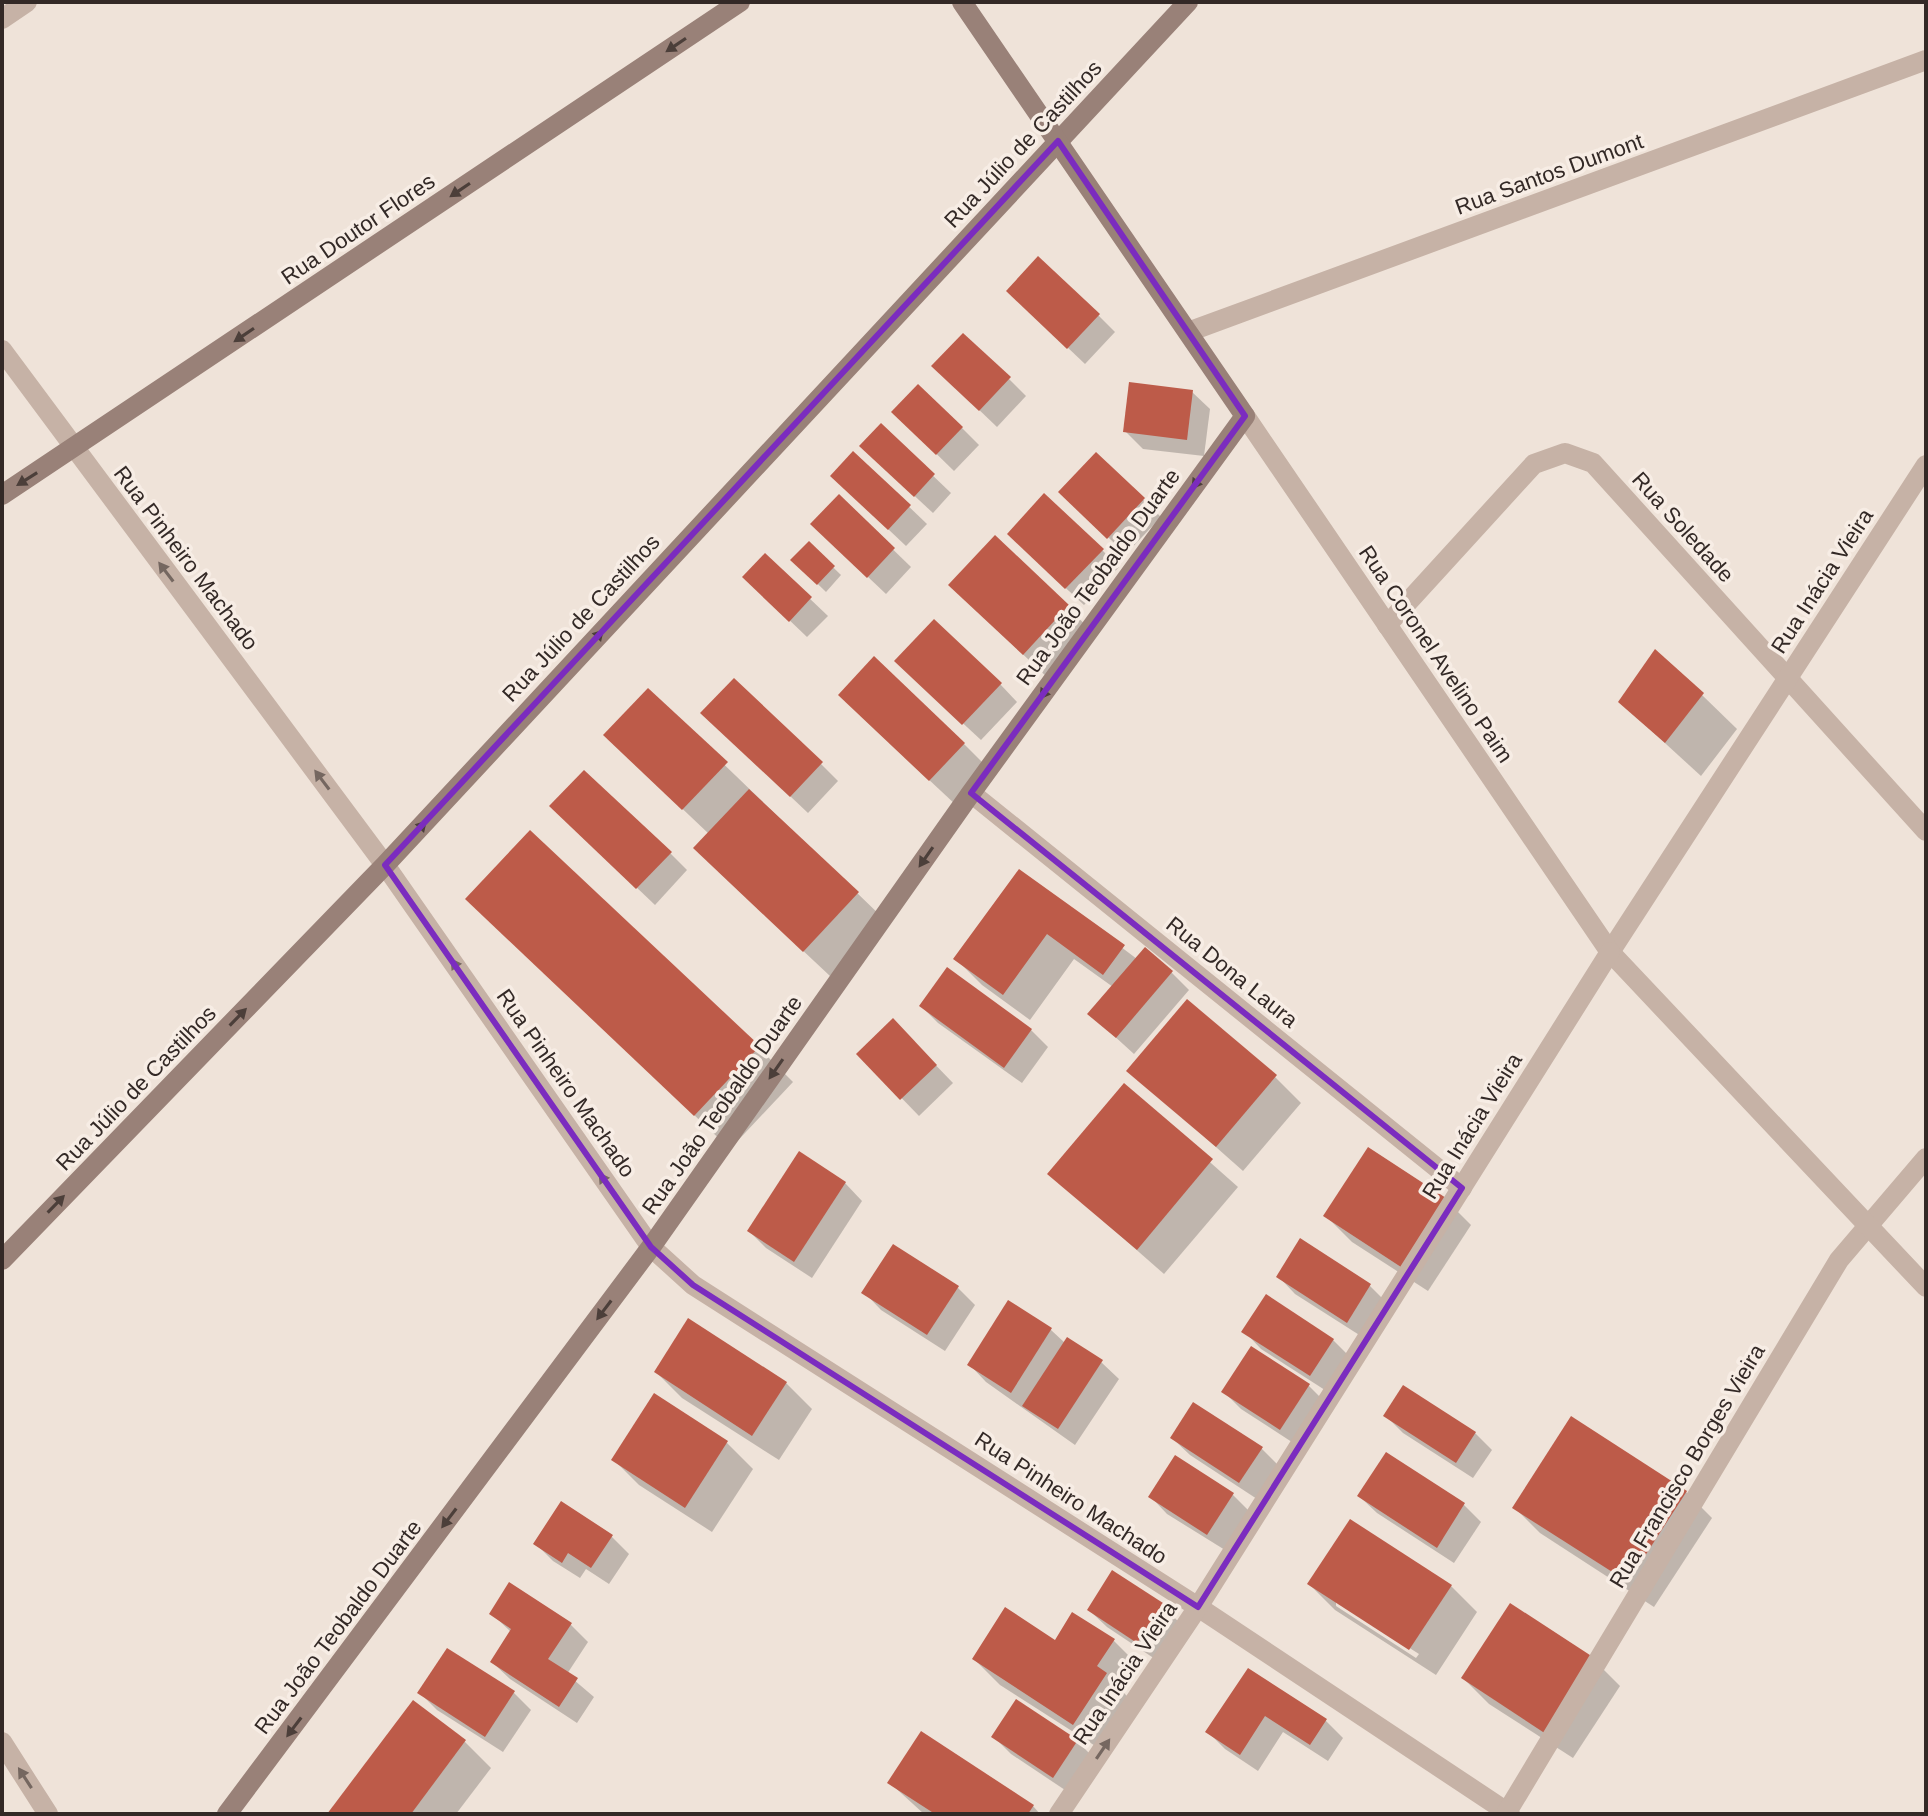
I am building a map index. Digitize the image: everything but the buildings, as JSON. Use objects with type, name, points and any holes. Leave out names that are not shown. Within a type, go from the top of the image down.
[{"type":"main road","name":"Rua Doutor Flores","points":[[2,495],[740,2]]},
{"type":"main road","name":"Rua Coronel Avelino Paim","points":[[962,2],[1245,416]]},
{"type":"main road","name":"Rua Júlio de Castilhos","points":[[2,1260],[385,865],[1188,2]]},
{"type":"main road","name":"Rua João Teobaldo Duarte","points":[[227,1814],[651,1247],[971,793],[1245,416]]},
{"type":"street","points":[[2,19],[27,2]]},
{"type":"street","name":"Rua Santos Dumont","points":[[1188,332],[1926,60]]},
{"type":"street","name":"Rua Pinheiro Machado","points":[[2,350],[385,865],[651,1247],[693,1285],[1198,1607],[1509,1813]]},
{"type":"street","name":"Rua Coronel Avelino Paim","points":[[1245,416],[1610,952],[1926,1287]]},
{"type":"street","name":"Rua Soledade","points":[[1387,625],[1534,464],[1565,453],[1593,463],[1926,831]]},
{"type":"street","name":"Rua Inácia Vieira","points":[[1059,1814],[1198,1607],[1610,952],[1926,465]]},
{"type":"street","name":"Rua Dona Laura","points":[[971,793],[1462,1188]]},
{"type":"street","name":"Rua Francisco Borges Vieira","points":[[1509,1813],[1839,1260],[1926,1158]]},
{"type":"street","points":[[2,1742],[48,1814]]},
{"type":"highlighted area","points":[[1058,141],[1245,416],[971,793],[1462,1188],[1198,1607],[693,1285],[651,1247],[385,865]]}]
